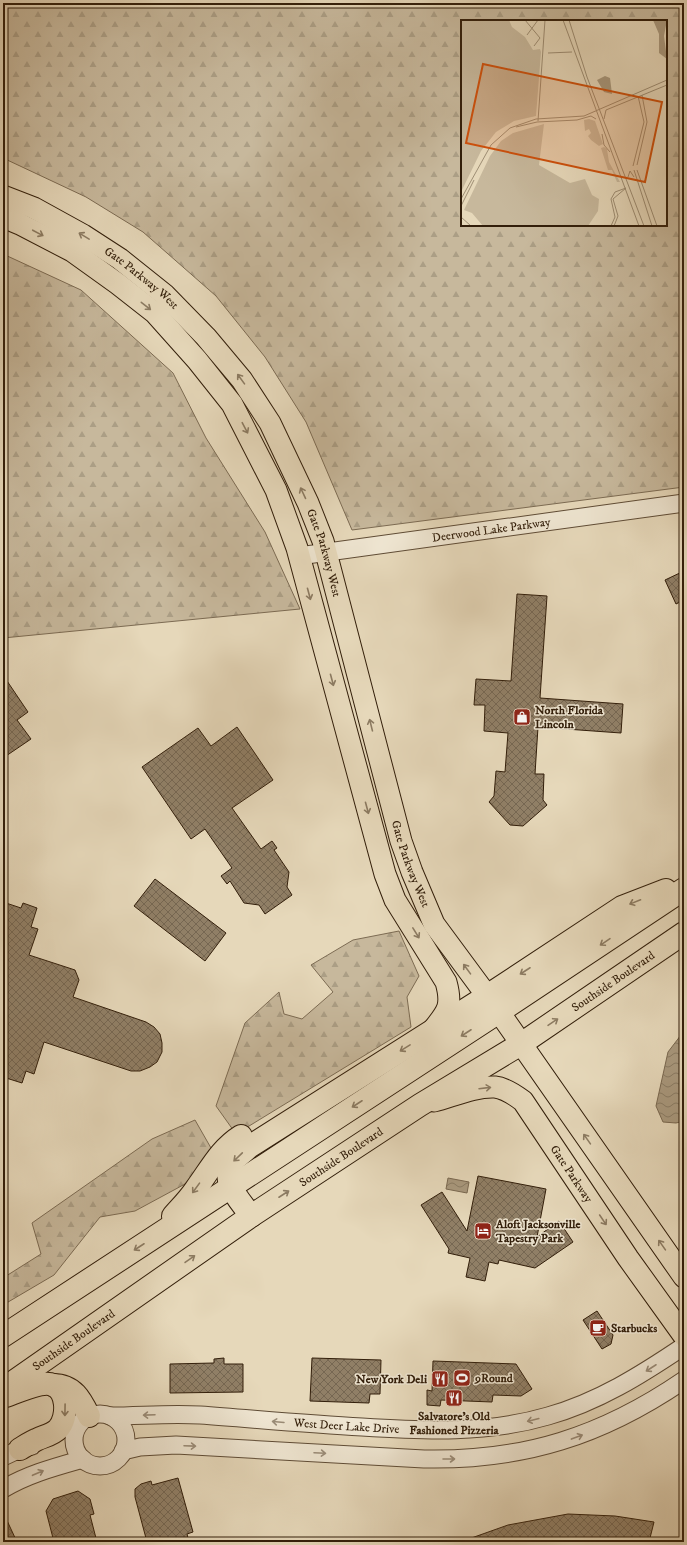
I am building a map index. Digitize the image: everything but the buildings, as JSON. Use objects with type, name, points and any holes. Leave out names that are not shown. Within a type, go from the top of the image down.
[{"type":"highway","points":[[3,1336],[230,1187],[493,1004],[622,907],[684,882]]},
{"type":"highway","points":[[251,1216],[230,1187],[228,1174],[234,1161],[249,1147],[432,1031],[493,1004],[684,889]]},
{"type":"highway","name":"Southside Boulevard","points":[[3,1389],[251,1216],[420,1105],[521,1044],[684,933]]},
{"type":"highway","points":[[159,1234],[195,1190],[215,1160],[231,1143],[244,1134],[317,1104]]},
{"type":"highway","points":[[3,1344],[43,1310]]},
{"type":"highway","points":[[12,1453],[54,1432],[63,1421],[66,1410],[65,1402],[59,1391],[52,1384]]},
{"type":"highway","points":[[3,1397],[40,1385],[52,1384],[62,1386],[75,1392],[80,1397],[92,1421]]},
{"type":"main road","name":"Gate Parkway West","points":[[3,196],[34,208],[83,235],[120,259],[166,295],[206,337],[242,380],[270,423],[308,503],[326,552],[401,841],[434,924],[493,1004]]},
{"type":"main road","name":"Gate Parkway West","points":[[3,217],[20,224],[72,251],[155,313],[197,360],[232,404],[256,448],[276,490],[299,556],[385,874],[395,900],[446,982],[450,995],[446,1013],[432,1031]]},
{"type":"main road","points":[[357,770],[381,763]]},
{"type":"main road","points":[[395,900],[420,890]]},
{"type":"main road","points":[[493,1004],[684,1277]]},
{"type":"main road","name":"Gate Parkway","points":[[420,1105],[475,1090],[496,1087],[511,1092],[523,1100],[628,1258],[684,1336]]},
{"type":"street","name":"Deerwood Lake Parkway","points":[[299,556],[684,503]]},
{"type":"street","name":"West Deer Lake Drive","points":[[12,1453],[37,1445],[92,1421],[200,1415],[403,1430],[446,1431],[487,1429],[507,1426],[548,1416],[587,1402],[626,1384],[684,1346]]},
{"type":"street","points":[[123,1451],[140,1447],[176,1446],[455,1459],[498,1456],[549,1445],[595,1430],[630,1414],[684,1380]]},
{"type":"street","points":[[92,1421],[118,1421],[124,1430],[126,1441],[123,1451],[116,1460],[105,1465],[97,1466],[89,1464],[78,1453],[74,1438],[92,1421]]},
{"type":"street","points":[[3,1489],[46,1469],[83,1459]]},
{"type":"green space","points":[[3,3],[684,3],[684,487],[352,530],[306,422],[265,357],[216,296],[143,232],[86,197],[3,158]]},
{"type":"green space","points":[[3,254],[81,290],[173,373],[206,438],[265,532],[300,609],[3,638]]},
{"type":"green space","points":[[399,931],[419,976],[407,997],[411,1027],[236,1134],[216,1106],[245,1023],[279,992],[284,1014],[302,1019],[333,992],[311,965],[353,940]]},
{"type":"green space","points":[[195,1120],[211,1148],[198,1177],[135,1211],[100,1217],[54,1275],[3,1305],[3,1278],[41,1254],[32,1223],[152,1139]]},
{"type":"water","points":[[684,1031],[684,1121],[676,1123],[663,1122],[656,1106],[668,1052]]},
{"type":"water","points":[[448,1178],[469,1182],[467,1193],[446,1189]]},
{"type":"place","name":"North Florida Lincoln","points":[[522,717]]},
{"type":"place","name":"Aloft Jacksonville Tapestry Park","points":[[483,1231]]},
{"type":"place","name":"Starbucks","points":[[598,1328]]},
{"type":"place","name":"9Round","points":[[462,1378]]},
{"type":"place","name":"New York Deli","points":[[440,1379]]},
{"type":"place","name":"Salvatore's Old Fashioned Pizzeria","points":[[454,1398]]}]
